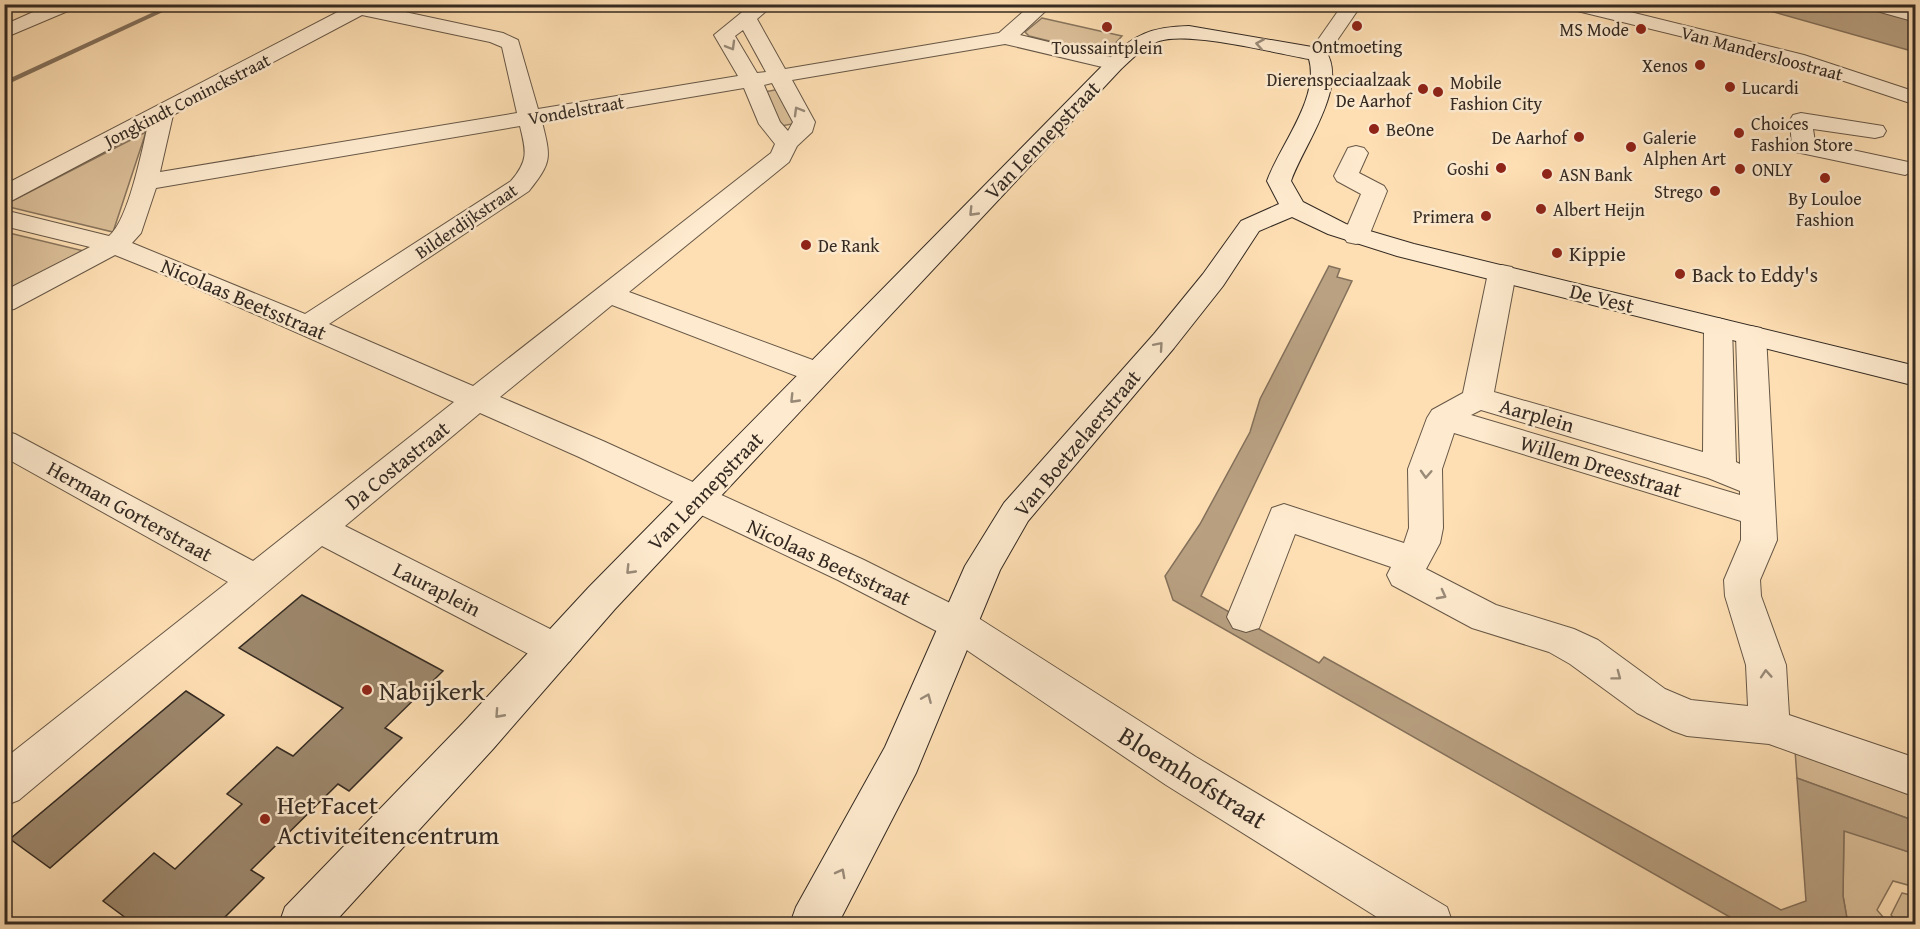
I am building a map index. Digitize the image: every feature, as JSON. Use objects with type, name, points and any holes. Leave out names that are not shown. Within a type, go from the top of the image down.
[{"type":"street","points":[[4,32],[68,4]]},
{"type":"street","points":[[728,4],[754,11]]},
{"type":"street","points":[[1005,38],[1044,4]]},
{"type":"street","points":[[1318,54],[1353,4]]},
{"type":"street","name":"Van Mandersloostraat","points":[[1572,4],[1797,59],[1916,99]]},
{"type":"street","points":[[1643,22],[1654,4]]},
{"type":"street","points":[[1873,4],[1916,16]]},
{"type":"street","name":"Jongkindt Coninckstraat","points":[[4,195],[365,7]]},
{"type":"street","name":"Bilderdijkstraat","points":[[307,326],[520,186],[533,170],[538,153],[511,44],[496,37],[365,7]]},
{"type":"street","points":[[754,11],[777,75]]},
{"type":"street","points":[[754,11],[724,35],[751,80],[770,124],[787,143]]},
{"type":"street","points":[[1005,38],[1115,64],[1146,37],[1169,32],[1207,34],[1318,54]]},
{"type":"street","name":"Vondelstraat","points":[[146,182],[1005,38]]},
{"type":"street","points":[[1293,207],[1279,181],[1282,169],[1311,116],[1321,82],[1322,62],[1318,54]]},
{"type":"street","name":"Van Lennepstraat","points":[[302,924],[556,650],[1115,64]]},
{"type":"street","name":"Da Costastraat","points":[[4,786],[477,399],[781,157],[787,143],[801,132],[804,122],[777,75]]},
{"type":"street","points":[[4,303],[114,244],[128,233],[146,182],[163,112]]},
{"type":"street","points":[[1875,131],[1802,120],[1804,147],[1905,168]]},
{"type":"street","points":[[1356,153],[1346,176],[1375,191],[1356,236]]},
{"type":"street","name":"De Vest","points":[[1293,207],[1317,221],[1356,236],[1916,376]]},
{"type":"street","name":"Van Boetzelaerstraat","points":[[813,924],[901,759],[983,566],[1016,512],[1164,341],[1213,280],[1250,226],[1293,207]]},
{"type":"street","name":"Nicolaas Beetsstraat","points":[[4,218],[114,244],[477,399]]},
{"type":"street","name":"Aarplein","points":[[1502,273],[1477,398],[1720,469],[1758,499]]},
{"type":"street","points":[[608,294],[818,373]]},
{"type":"street","points":[[1718,327],[1720,469]]},
{"type":"street","points":[[1751,335],[1760,419],[1758,499],[1760,540],[1742,580],[1743,596],[1766,665],[1769,726]]},
{"type":"street","points":[[1477,398],[1443,418],[1425,469],[1426,528],[1422,543],[1405,575],[1485,617],[1560,639],[1584,652],[1651,701],[1687,718],[1769,726],[1916,778]]},
{"type":"street","points":[[477,399],[591,449],[698,500]]},
{"type":"street","points":[[1720,402],[1760,419]]},
{"type":"street","name":"Willem Dreesstraat","points":[[1443,418],[1758,499]]},
{"type":"street","name":"Herman Gorterstraat","points":[[4,442],[256,580]]},
{"type":"street","name":"Nicolaas Beetsstraat","points":[[698,500],[851,570],[959,625]]},
{"type":"street","points":[[1246,617],[1284,517],[1413,560]]},
{"type":"street","name":"Lauraplein","points":[[319,529],[556,650]]},
{"type":"street","name":"Bloemhofstraat","points":[[959,625],[1182,771],[1430,924]]},
{"type":"shaded area","points":[[1749,5],[1860,5],[1915,20],[1915,52]]},
{"type":"shaded area","points":[[1042,18],[1122,36],[1109,50],[1098,53],[1029,36],[1025,32]]},
{"type":"shaded area","points":[[780,89],[798,123],[781,126],[764,92]]},
{"type":"shaded area","points":[[146,132],[113,232],[9,207],[10,202]]},
{"type":"shaded area","points":[[5,232],[84,251],[5,298]]},
{"type":"shaded area","points":[[1329,266],[1340,269],[1337,277],[1352,281],[1201,596],[1319,663],[1324,657],[1781,910],[1806,901],[1797,778],[1915,821],[1915,854],[1844,831],[1843,896],[1848,924],[1742,924],[1173,600],[1165,576],[1200,524],[1250,432],[1260,399]]},
{"type":"shaded area","points":[[1795,750],[1915,792],[1915,821],[1797,778]]},
{"type":"shaded area","points":[[1844,830],[1915,854],[1915,887],[1893,881],[1877,910],[1889,924],[1848,924],[1843,896]]},
{"type":"shaded area","points":[[1902,893],[1915,896],[1915,924],[1898,924],[1891,915]]},
{"type":"building","points":[[302,595],[443,671],[385,728],[402,738],[349,791],[338,784],[251,870],[264,878],[218,924],[134,924],[103,901],[154,853],[175,869],[242,804],[227,794],[277,747],[293,756],[343,708],[239,648]]},
{"type":"building","points":[[186,691],[224,715],[50,868],[10,839]]},
{"type":"waterway","points":[[4,84],[177,4]]},
{"type":"place","name":"Ontmoeting","points":[[1357,26]]},
{"type":"place","name":"Toussaintplein","points":[[1107,27]]},
{"type":"place","name":"MS Mode","points":[[1641,29]]},
{"type":"place","name":"Xenos","points":[[1700,65]]},
{"type":"place","name":"Lucardi","points":[[1730,87]]},
{"type":"place","name":"Dierenspeciaalzaak De Aarhof","points":[[1423,89]]},
{"type":"place","name":"Mobile Fashion City","points":[[1438,92]]},
{"type":"place","name":"BeOne","points":[[1374,129]]},
{"type":"place","name":"Choices Fashion Store","points":[[1739,133]]},
{"type":"place","name":"De Aarhof","points":[[1579,137]]},
{"type":"place","name":"Galerie Alphen Art","points":[[1631,147]]},
{"type":"place","name":"Goshi","points":[[1501,168]]},
{"type":"place","name":"ONLY","points":[[1740,169]]},
{"type":"place","name":"ASN Bank","points":[[1547,174]]},
{"type":"place","name":"By Louloe Fashion","points":[[1825,178]]},
{"type":"place","name":"Strego","points":[[1715,191]]},
{"type":"place","name":"Albert Heijn","points":[[1541,209]]},
{"type":"place","name":"Primera","points":[[1486,216]]},
{"type":"place","name":"De Rank","points":[[806,245]]},
{"type":"place","name":"Kippie","points":[[1557,253]]},
{"type":"place","name":"Back to Eddy's","points":[[1680,274]]},
{"type":"place","name":"Nabijkerk","points":[[367,690]]},
{"type":"place","name":"Het Facet Activiteitencentrum","points":[[265,819]]}]
